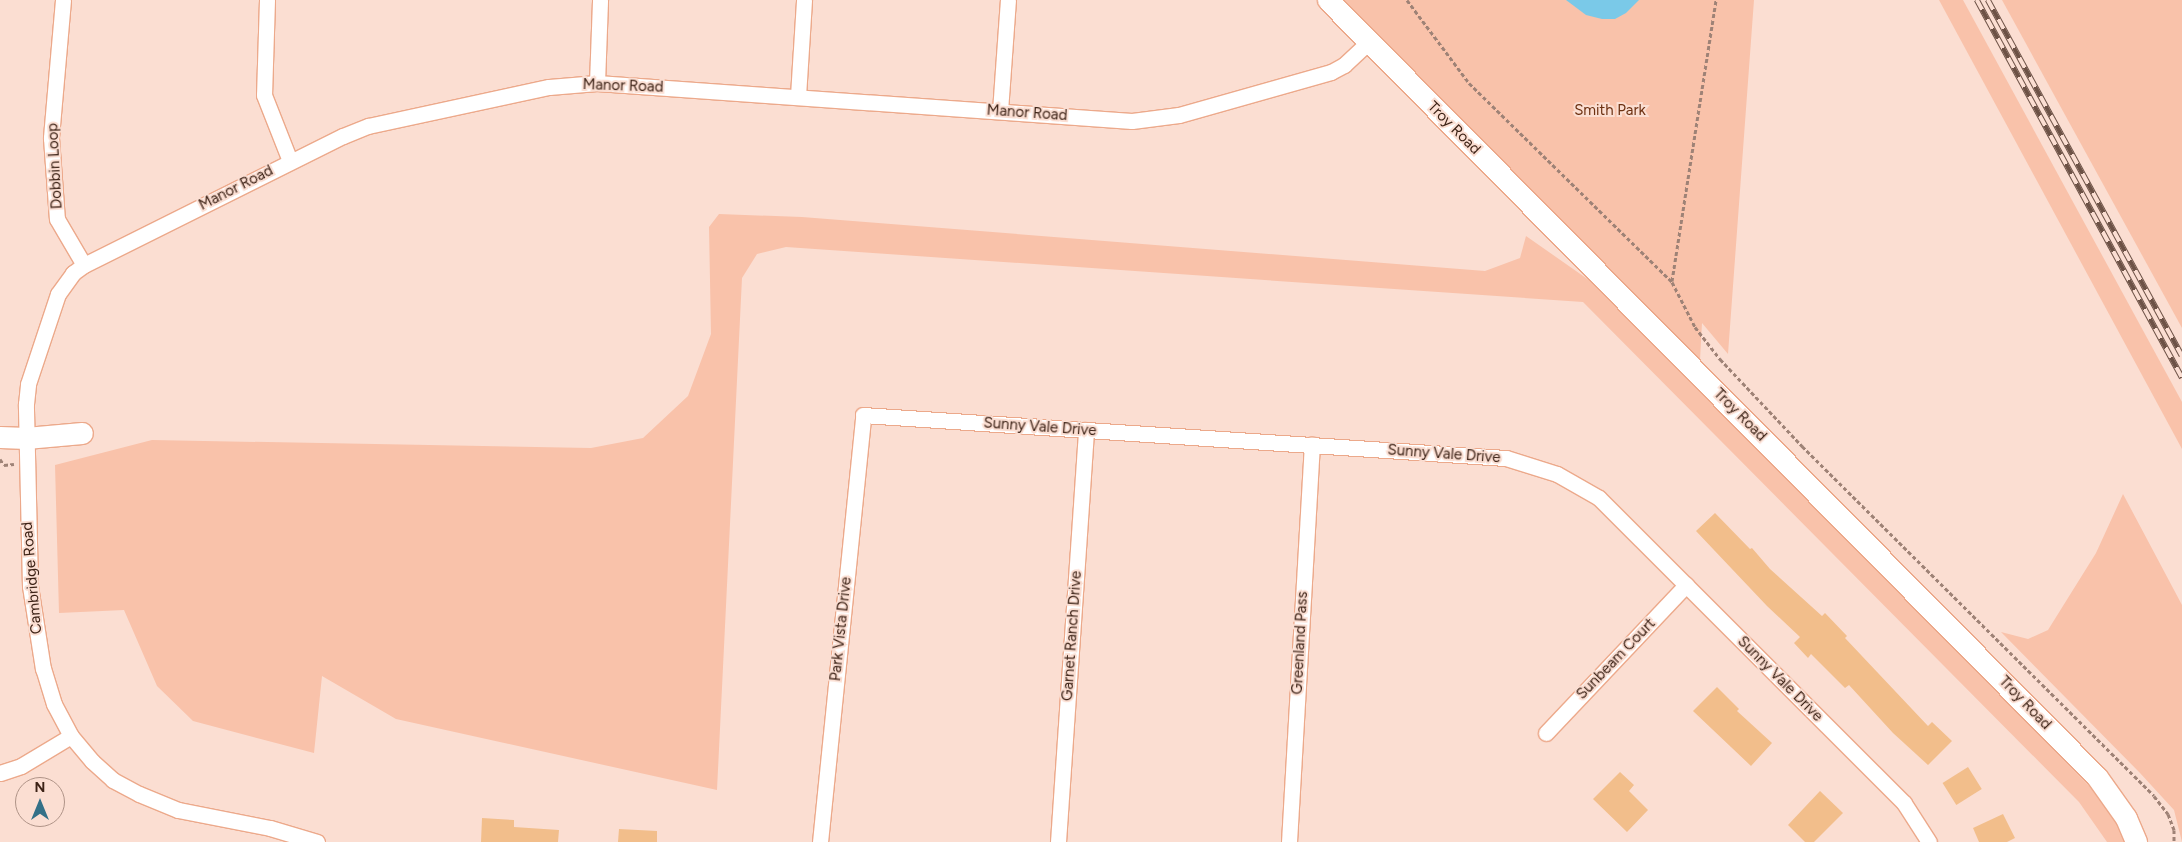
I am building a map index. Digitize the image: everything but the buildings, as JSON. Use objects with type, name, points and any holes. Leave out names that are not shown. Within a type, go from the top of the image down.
[{"type":"street","name":"Dobbin Loop","points":[[63,0],[51,138],[57,219],[84,264]]},
{"type":"street","points":[[267,0],[264,95],[290,161]]},
{"type":"street","points":[[597,83],[600,0]]},
{"type":"street","points":[[798,96],[804,0]]},
{"type":"street","points":[[1000,111],[1008,0]]},
{"type":"street","name":"Troy Road","points":[[1328,0],[2096,777],[2126,818],[2136,842]]},
{"type":"street","name":"Manor Road","points":[[26,438],[28,384],[58,294],[64,282],[84,264],[290,161],[368,126],[549,87],[597,83],[1132,121],[1180,115],[1331,72],[1344,65],[1369,42]]},
{"type":"street","name":"Sunny Vale Drive","points":[[863,415],[1506,458],[1557,474],[1599,498],[1904,803],[1929,842]]},
{"type":"street","name":"Park Vista Drive","points":[[820,842],[863,415]]},
{"type":"street","name":"Garnet Ranch Drive","points":[[1058,842],[1086,430]]},
{"type":"street","points":[[0,436],[26,438],[82,433]]},
{"type":"street","name":"Cambridge Road","points":[[26,438],[30,586],[36,634],[43,668],[54,704],[71,736],[92,761],[112,780],[138,794],[178,810],[270,828],[317,842]]},
{"type":"street","name":"Greenland Pass","points":[[1289,842],[1312,445]]},
{"type":"street","name":"Sunbeam Court","points":[[1546,733],[1686,585]]},
{"type":"street","points":[[0,773],[21,766],[71,736]]},
{"type":"path","points":[[1407,0],[1469,83],[1672,282],[1695,327],[1720,359],[1802,446],[2154,796],[2168,814],[2174,830],[2174,842]]},
{"type":"path","points":[[1672,282],[1716,0]]},
{"type":"green space","name":"Smith Park","points":[[1342,0],[1754,0],[1728,354],[1702,323],[1700,360]]},
{"type":"green space","points":[[1939,0],[1963,0],[2182,402],[2182,449]]},
{"type":"green space","points":[[2002,0],[2182,0],[2182,328]]},
{"type":"green space","points":[[719,214],[802,217],[1485,271],[1520,258],[1526,236],[1596,285],[2102,799],[2124,833],[2127,842],[2107,842],[2079,802],[1583,302],[786,247],[757,254],[742,278],[717,790],[396,719],[322,676],[314,753],[193,721],[157,686],[124,610],[59,613],[55,465],[152,440],[591,448],[643,438],[688,396],[711,334],[709,227]]},
{"type":"green space","points":[[2123,494],[2182,605],[2182,842],[2174,810],[2001,632],[2028,639],[2048,630],[2096,553]]},
{"type":"water","points":[[1566,0],[1639,0],[1626,13],[1615,19],[1602,19],[1586,15]]},
{"type":"railway","points":[[1977,0],[2182,378]]},
{"type":"railway","points":[[1988,0],[2182,356]]}]
